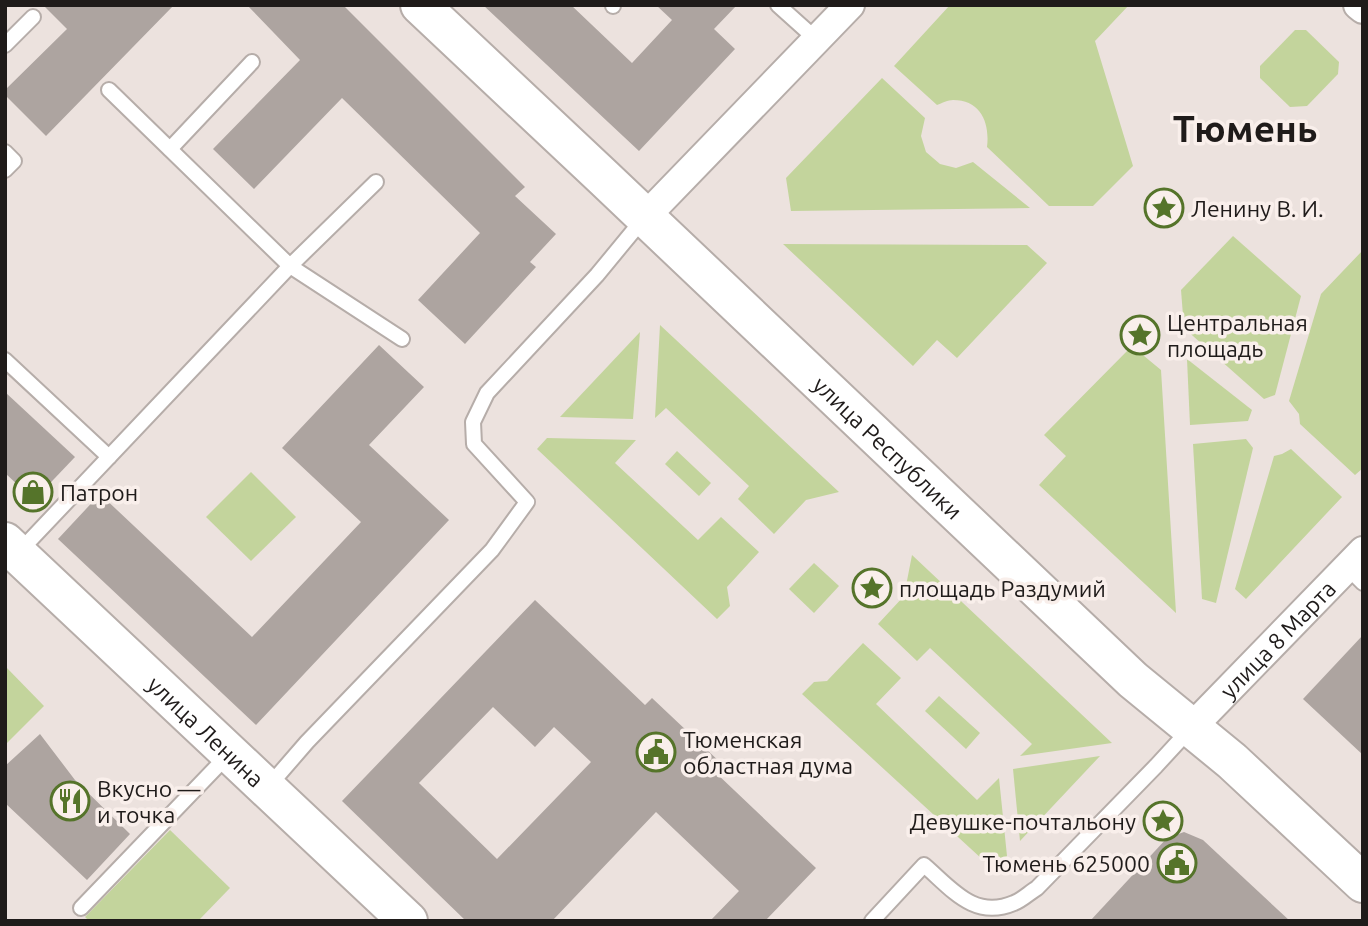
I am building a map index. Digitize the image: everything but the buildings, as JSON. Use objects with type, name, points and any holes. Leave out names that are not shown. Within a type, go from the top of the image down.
[{"type":"main road","name":"улица Республики","points":[[419,5],[1133,680],[1232,761],[1363,883]]},
{"type":"main road","name":"улица Ленина","points":[[11,548],[408,921]]},
{"type":"street","points":[[645,217],[850,5]]},
{"type":"street","points":[[1359,5],[1363,9]]},
{"type":"street","name":"улица 8 Марта","points":[[1191,728],[1357,567]]},
{"type":"lane","points":[[778,5],[817,40]]},
{"type":"lane","points":[[5,46],[33,17]]},
{"type":"lane","points":[[170,149],[252,62]]},
{"type":"lane","points":[[109,90],[290,266],[402,339]]},
{"type":"lane","points":[[5,152],[14,161],[5,170]]},
{"type":"lane","points":[[11,548],[109,457],[290,266],[376,182]]},
{"type":"lane","points":[[267,788],[307,742],[492,551],[527,502],[474,444],[473,422],[487,393],[597,275],[645,217]]},
{"type":"lane","points":[[5,360],[109,457]]},
{"type":"lane","points":[[872,921],[924,864],[968,904],[990,910],[1014,903],[1037,888],[1191,728]]},
{"type":"lane","points":[[81,908],[230,754]]},
{"type":"green space","points":[[950,5],[1129,5],[1095,41],[1133,166],[1093,206],[1049,206],[987,147],[985,122],[977,109],[963,101],[953,100],[937,105],[894,66]]},
{"type":"green space","points":[[1295,30],[1306,30],[1339,62],[1338,74],[1307,106],[1290,107],[1260,78],[1260,66]]},
{"type":"green space","points":[[882,78],[925,118],[921,136],[926,152],[940,164],[956,168],[973,162],[1030,208],[791,211],[786,178]]},
{"type":"green space","points":[[1233,236],[1301,296],[1275,395],[1264,399],[1184,328],[1181,290]]},
{"type":"green space","points":[[783,244],[1027,245],[1047,263],[957,358],[937,340],[913,366]]},
{"type":"green space","points":[[1363,250],[1363,468],[1355,475],[1300,424],[1299,414],[1289,401],[1321,294]]},
{"type":"green space","points":[[660,325],[839,492],[806,500],[774,534],[738,499],[749,486],[666,408],[655,418]]},
{"type":"green space","points":[[640,332],[633,419],[560,417]]},
{"type":"green space","points":[[1132,346],[1161,370],[1176,613],[1039,485],[1066,456],[1044,435]]},
{"type":"green space","points":[[1187,359],[1252,410],[1248,421],[1190,425]]},
{"type":"green space","points":[[547,438],[636,440],[615,463],[698,540],[721,517],[759,552],[727,587],[730,606],[717,619],[537,449]]},
{"type":"green space","points":[[1246,439],[1253,448],[1216,603],[1202,599],[1193,444]]},
{"type":"green space","points":[[1291,449],[1342,497],[1246,599],[1235,589],[1274,456]]},
{"type":"green space","points":[[677,451],[711,483],[699,496],[665,464]]},
{"type":"green space","points":[[251,472],[296,517],[251,561],[206,517]]},
{"type":"green space","points":[[912,555],[1112,743],[1020,756],[1032,744],[930,648],[917,661],[878,624],[904,596]]},
{"type":"green space","points":[[814,563],[839,586],[814,613],[789,589]]},
{"type":"green space","points":[[863,643],[901,678],[876,704],[977,800],[999,778],[1007,856],[994,870],[802,694],[814,682],[827,681]]},
{"type":"green space","points":[[5,666],[44,706],[5,745]]},
{"type":"green space","points":[[939,696],[980,733],[966,749],[925,711]]},
{"type":"green space","points":[[1100,756],[1020,841],[1013,769]]},
{"type":"green space","points":[[170,830],[230,888],[198,921],[89,921],[85,917]]},
{"type":"place","name":"Ленину В. И.","points":[[1164,208]]},
{"type":"place","name":"Центральная площадь","points":[[1140,335]]},
{"type":"place","name":"Патрон","points":[[33,492]]},
{"type":"place","name":"площадь Раздумий","points":[[872,588]]},
{"type":"place","name":"Тюменская областная дума","points":[[656,752]]},
{"type":"place","name":"Вкусно — и точка","points":[[70,801]]},
{"type":"place","name":"Девушке-почтальону","points":[[1163,821]]},
{"type":"place","name":"Тюмень 625000","points":[[1177,863]]},
{"type":"district","name":"Тюмень","points":[[1245,128]]}]
